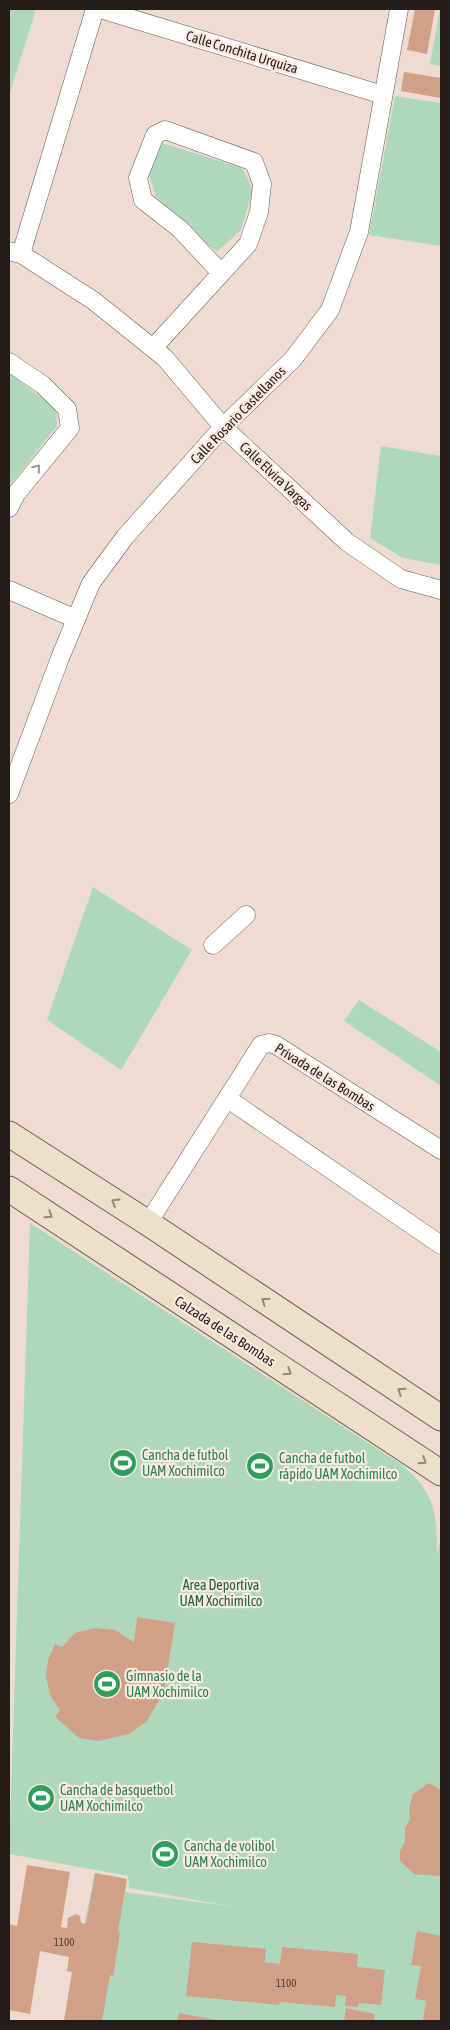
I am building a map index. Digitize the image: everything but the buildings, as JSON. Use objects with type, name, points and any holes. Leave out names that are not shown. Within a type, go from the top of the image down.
[{"type":"main road","points":[[9,1134],[148,1223],[441,1418]]},
{"type":"main road","name":"Calzada de las Bombas","points":[[9,1189],[441,1473]]},
{"type":"street","points":[[15,252],[95,9]]},
{"type":"street","name":"Calle Conchita Urquiza","points":[[100,9],[383,95]]},
{"type":"street","name":"Calle Rosario Castellanos","points":[[9,794],[91,583],[125,537],[223,427],[293,359],[330,310],[359,232],[399,9]]},
{"type":"street","points":[[153,348],[221,274],[248,244],[259,212],[262,184],[254,162],[164,130],[155,135],[138,178],[143,200],[180,229],[221,274]]},
{"type":"street","name":"Calle Elvira Vargas","points":[[15,252],[94,301],[153,348],[164,358],[223,427],[347,542],[401,579],[441,590]]},
{"type":"street","points":[[9,362],[43,385],[67,408],[70,428],[16,494],[9,508]]},
{"type":"street","points":[[9,590],[76,619]]},
{"type":"street","points":[[213,944],[246,915]]},
{"type":"street","name":"Privada de las Bombas","points":[[148,1223],[261,1045],[269,1043],[276,1045],[441,1150]]},
{"type":"street","points":[[228,1099],[441,1245]]},
{"type":"green space","points":[[9,9],[36,9],[9,96]]},
{"type":"green space","points":[[441,9],[441,66],[430,64]]},
{"type":"green space","points":[[395,96],[441,103],[441,246],[369,235]]},
{"type":"green space","points":[[162,143],[242,168],[253,189],[241,230],[217,252],[188,228],[156,197],[149,174]]},
{"type":"green space","points":[[9,373],[56,409],[57,426],[9,486]]},
{"type":"green space","points":[[381,446],[441,456],[441,565],[403,558],[370,538]]},
{"type":"green space","points":[[93,887],[192,950],[121,1070],[47,1020]]},
{"type":"green space","points":[[359,1000],[441,1052],[441,1086],[344,1021]]},
{"type":"green space","name":"Area Deportiva UAM Xochimilco","points":[[30,1223],[402,1465],[422,1485],[428,1495],[435,1516],[437,1556],[441,1535],[441,2021],[64,2021],[95,1873],[127,1879],[125,1892],[235,1907],[129,1888],[128,1876],[9,1854]]},
{"type":"place","name":"Cancha de futbol UAM Xochimilco","points":[[123,1463]]},
{"type":"place","name":"Cancha de futbol rápido UAM Xochimilco","points":[[260,1466]]},
{"type":"place","name":"Gimnasio de la UAM Xochimilco","points":[[107,1684]]},
{"type":"place","name":"Cancha de basquetbol UAM Xochimilco","points":[[41,1798]]},
{"type":"place","name":"Cancha de volibol UAM Xochimilco","points":[[165,1854]]}]
